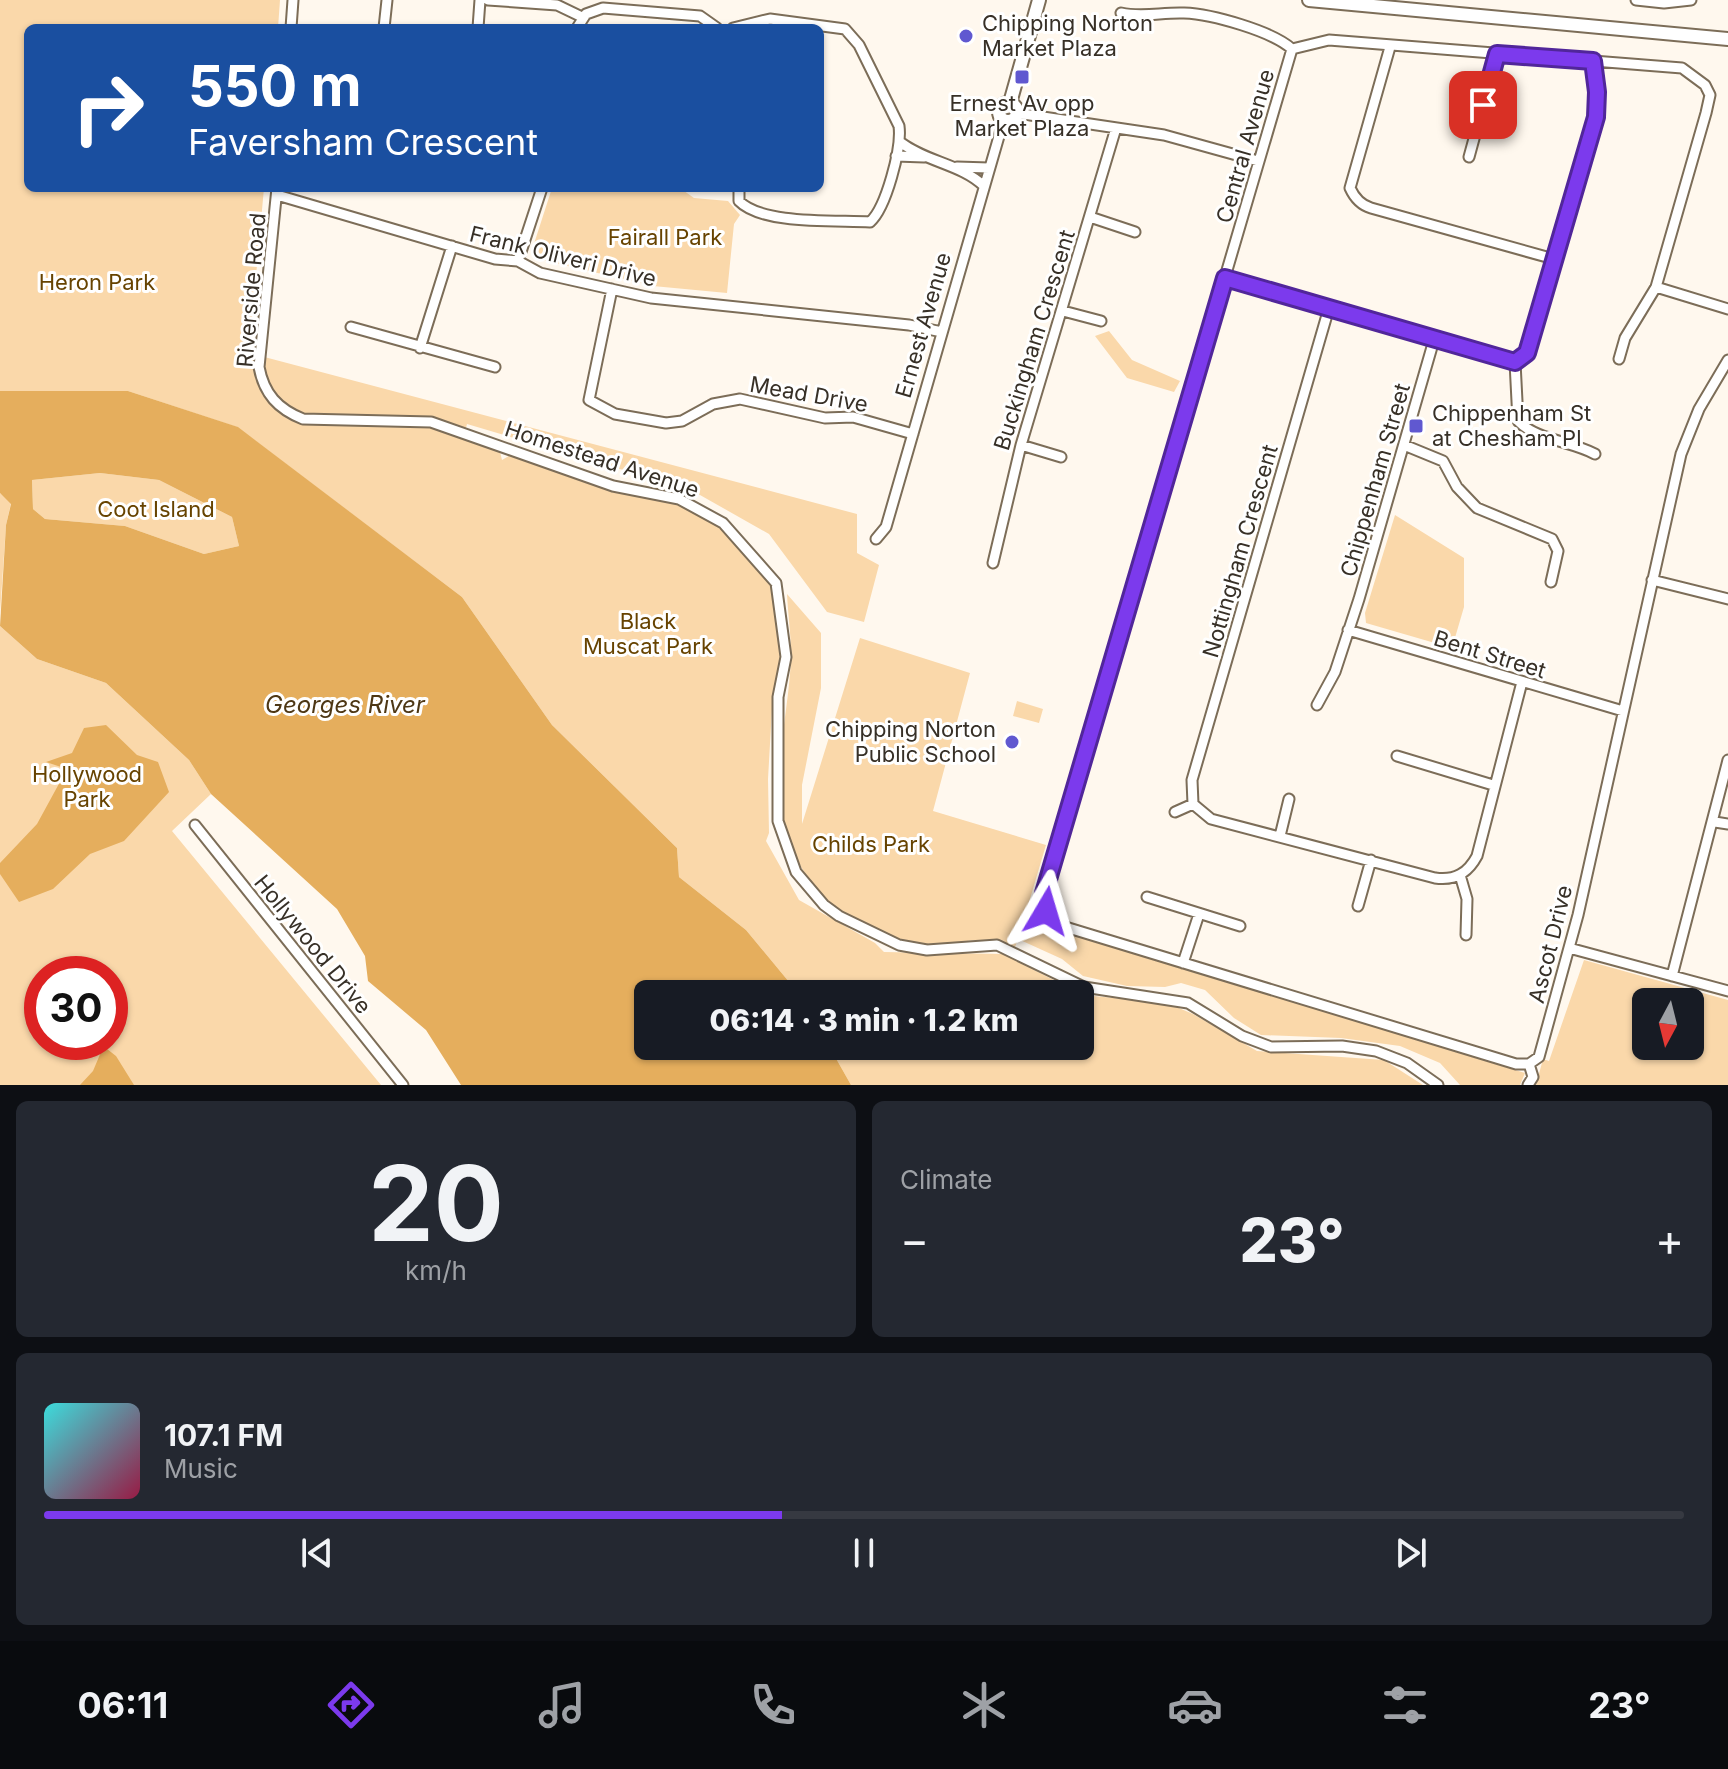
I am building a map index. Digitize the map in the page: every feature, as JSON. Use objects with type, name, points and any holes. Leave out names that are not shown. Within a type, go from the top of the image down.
[{"type":"main road","points":[[1004,119],[1000,116],[1000,107],[1013,108],[1039,0]]},
{"type":"main road","points":[[1309,0],[1728,39]]},
{"type":"street","points":[[291,24],[293,0]]},
{"type":"street","points":[[384,24],[387,0]]},
{"type":"street","points":[[478,24],[480,0]]},
{"type":"street","points":[[488,0],[557,5],[582,17]]},
{"type":"street","points":[[1636,0],[1673,3],[1691,0]]},
{"type":"street","points":[[579,24],[582,17],[603,8],[700,16],[711,24]]},
{"type":"street","points":[[1121,13],[1140,17],[1186,13],[1218,19],[1281,39],[1292,49]]},
{"type":"street","points":[[749,24],[770,19],[823,24]]},
{"type":"street","points":[[739,192],[739,201],[747,210],[764,216],[870,222],[879,213],[900,142],[894,116],[859,45],[845,29],[824,24]]},
{"type":"street","name":"Central Avenue","points":[[1183,963],[1062,926],[1046,911],[1044,893],[1292,49],[1329,40],[1682,68],[1705,85],[1710,95],[1656,287]]},
{"type":"street","points":[[1390,47],[1350,188],[1353,194],[1362,205],[1371,208],[1554,259]]},
{"type":"street","points":[[1469,157],[1497,54]]},
{"type":"street","points":[[1515,362],[1527,353],[1596,117],[1593,61]]},
{"type":"street","points":[[1013,108],[1178,138],[1258,161]]},
{"type":"street","name":"Ernest Avenue","points":[[876,539],[886,527],[1004,119]]},
{"type":"street","name":"Buckingham Crescent","points":[[993,563],[1021,445],[1116,128]]},
{"type":"street","points":[[900,142],[924,157]]},
{"type":"street","points":[[896,156],[924,157],[957,167],[989,168]]},
{"type":"street","points":[[957,167],[984,186]]},
{"type":"street","name":"Riverside Road","points":[[268,394],[259,367],[277,192]]},
{"type":"street","name":"Frank Oliveri Drive","points":[[280,192],[495,259],[518,261],[540,273],[651,298],[909,325],[942,332]]},
{"type":"street","points":[[518,261],[541,192]]},
{"type":"street","points":[[1090,217],[1135,232]]},
{"type":"street","points":[[420,348],[452,246]]},
{"type":"street","points":[[1225,278],[1515,362]]},
{"type":"street","points":[[1619,359],[1625,338],[1656,287],[1728,309]]},
{"type":"street","name":"Mead Drive","points":[[612,289],[589,400],[628,416],[666,423],[682,421],[713,404],[740,399],[825,418],[853,417],[913,434]]},
{"type":"street","name":"Nottingham Crescent","points":[[1193,804],[1192,780],[1329,308]]},
{"type":"street","points":[[1063,311],[1101,321]]},
{"type":"street","points":[[351,327],[495,367]]},
{"type":"street","name":"Chippenham Street","points":[[1317,705],[1335,672],[1434,340]]},
{"type":"street","name":"Ascot Drive","points":[[1529,1064],[1539,1057],[1569,948],[1684,443],[1699,409],[1728,360]]},
{"type":"street","points":[[1515,362],[1518,421],[1532,432],[1576,444],[1595,454]]},
{"type":"street","name":"Homestead Avenue","points":[[268,394],[284,412],[303,419],[431,422],[613,486],[679,499],[723,523],[776,583],[786,657],[778,697],[778,821],[796,872],[824,905],[839,916],[899,945],[927,950],[997,945],[1084,987],[1188,1003],[1242,1036],[1271,1047],[1342,1046],[1376,1051],[1407,1063],[1438,1085]]},
{"type":"street","points":[[1021,445],[1061,457]]},
{"type":"street","points":[[1404,445],[1443,461],[1457,487],[1477,508],[1552,539],[1558,551],[1551,582]]},
{"type":"street","points":[[1652,580],[1728,599]]},
{"type":"street","name":"Bent Street","points":[[1348,630],[1623,711]]},
{"type":"street","points":[[1175,812],[1193,804],[1211,819],[1435,878],[1460,875],[1477,856],[1522,682]]},
{"type":"street","points":[[1397,756],[1493,785]]},
{"type":"street","points":[[1672,976],[1715,822],[1728,760]]},
{"type":"street","points":[[1280,836],[1289,799]]},
{"type":"street","points":[[1715,822],[1728,824]]},
{"type":"street","name":"Hollywood Drive","points":[[195,825],[403,1085]]},
{"type":"street","points":[[1358,906],[1371,860]]},
{"type":"street","points":[[1460,875],[1467,899],[1466,935]]},
{"type":"street","points":[[1147,897],[1240,926]]},
{"type":"street","points":[[1199,914],[1183,963],[1516,1064],[1529,1064],[1533,1077],[1528,1085]]},
{"type":"street","points":[[1569,948],[1728,991]]},
{"type":"green space","points":[[0,0],[280,0],[278,24],[24,24],[24,192],[264,192],[249,353],[857,514],[857,553],[879,565],[864,622],[827,612],[769,534],[677,482],[615,468],[467,424],[465,432],[498,444],[502,460],[517,451],[563,470],[679,499],[711,515],[776,583],[786,657],[772,709],[769,833],[766,841],[799,900],[875,943],[884,952],[1003,954],[1054,980],[787,980],[746,930],[679,877],[677,848],[552,725],[462,597],[237,427],[128,391],[0,391]]},
{"type":"green space","name":"Fairall Park","points":[[551,192],[686,192],[694,198],[728,201],[740,215],[734,224],[727,293],[653,286],[538,259],[532,250]]},
{"type":"green space","points":[[1109,331],[1132,360],[1180,381],[1174,392],[1127,378],[1095,336]]},
{"type":"green space","name":"Coot Island","points":[[100,473],[159,480],[232,517],[239,546],[204,554],[125,526],[45,519],[33,509],[32,480]]},
{"type":"green space","points":[[0,493],[11,503],[6,525],[0,613]]},
{"type":"green space","points":[[1395,515],[1464,558],[1464,607],[1452,648],[1366,623],[1365,613]]},
{"type":"green space","name":"Childs Park","points":[[787,594],[821,633],[821,688],[802,785],[802,824],[860,638],[970,673],[933,811],[1046,845],[1024,919],[1525,1073],[1520,1085],[1460,1085],[1440,1063],[1400,1046],[1341,1038],[1261,1035],[1234,1018],[1205,990],[1181,983],[1165,987],[1127,986],[1083,976],[1062,959],[1018,939],[1015,947],[985,940],[921,945],[865,926],[844,913],[826,899],[798,862],[782,814],[779,775],[791,655]]},
{"type":"green space","name":"Hollywood Park","points":[[0,626],[37,659],[106,683],[189,760],[211,794],[172,831],[381,1085],[0,1085]]},
{"type":"green space","points":[[1017,701],[1043,709],[1039,723],[1013,716]]},
{"type":"green space","points":[[1584,960],[1685,988],[1632,988],[1632,1060],[1704,1060],[1704,993],[1728,1000],[1728,1085],[1536,1085],[1543,1059],[1549,1061]]},
{"type":"green space","points":[[1094,996],[1167,1003],[1193,1014],[1257,1051],[1384,1060],[1423,1085],[851,1085],[837,1060],[1094,1060]]},
{"type":"water","name":"Georges River","points":[[0,391],[128,391],[238,427],[462,597],[552,725],[677,848],[679,877],[746,930],[787,980],[634,980],[634,1060],[837,1060],[851,1085],[461,1085],[426,1030],[368,981],[365,956],[337,909],[211,794],[189,760],[106,683],[37,659],[0,626],[6,525],[11,504],[0,493]],"holes":[[[100,473],[159,480],[232,517],[239,546],[204,554],[125,526],[45,519],[33,509],[32,480]]]},
{"type":"water","points":[[106,725],[137,755],[158,762],[169,792],[124,841],[90,854],[53,889],[19,902],[0,874],[0,863],[37,824],[67,769],[46,762],[72,753],[84,728]]},
{"type":"water","points":[[98,1060],[118,1060],[134,1085],[80,1085],[93,1071]]},
{"type":"place","name":"Chipping Norton Market Plaza","points":[[966,36]]},
{"type":"place","name":"Ernest Av opp Market Plaza","points":[[1022,77]]},
{"type":"place","name":"Chippenham St at Chesham Pl","points":[[1416,426]]},
{"type":"place","name":"Chipping Norton Public School","points":[[1012,742]]},
{"type":"route","points":[[1046,911],[1044,893],[1225,278],[1515,362],[1527,353],[1596,117],[1593,61],[1497,54],[1483,105]]},
{"type":"park label","name":"Heron Park","points":[[97,282]]},
{"type":"park label","name":"Black Muscat Park","points":[[648,634]]}]
